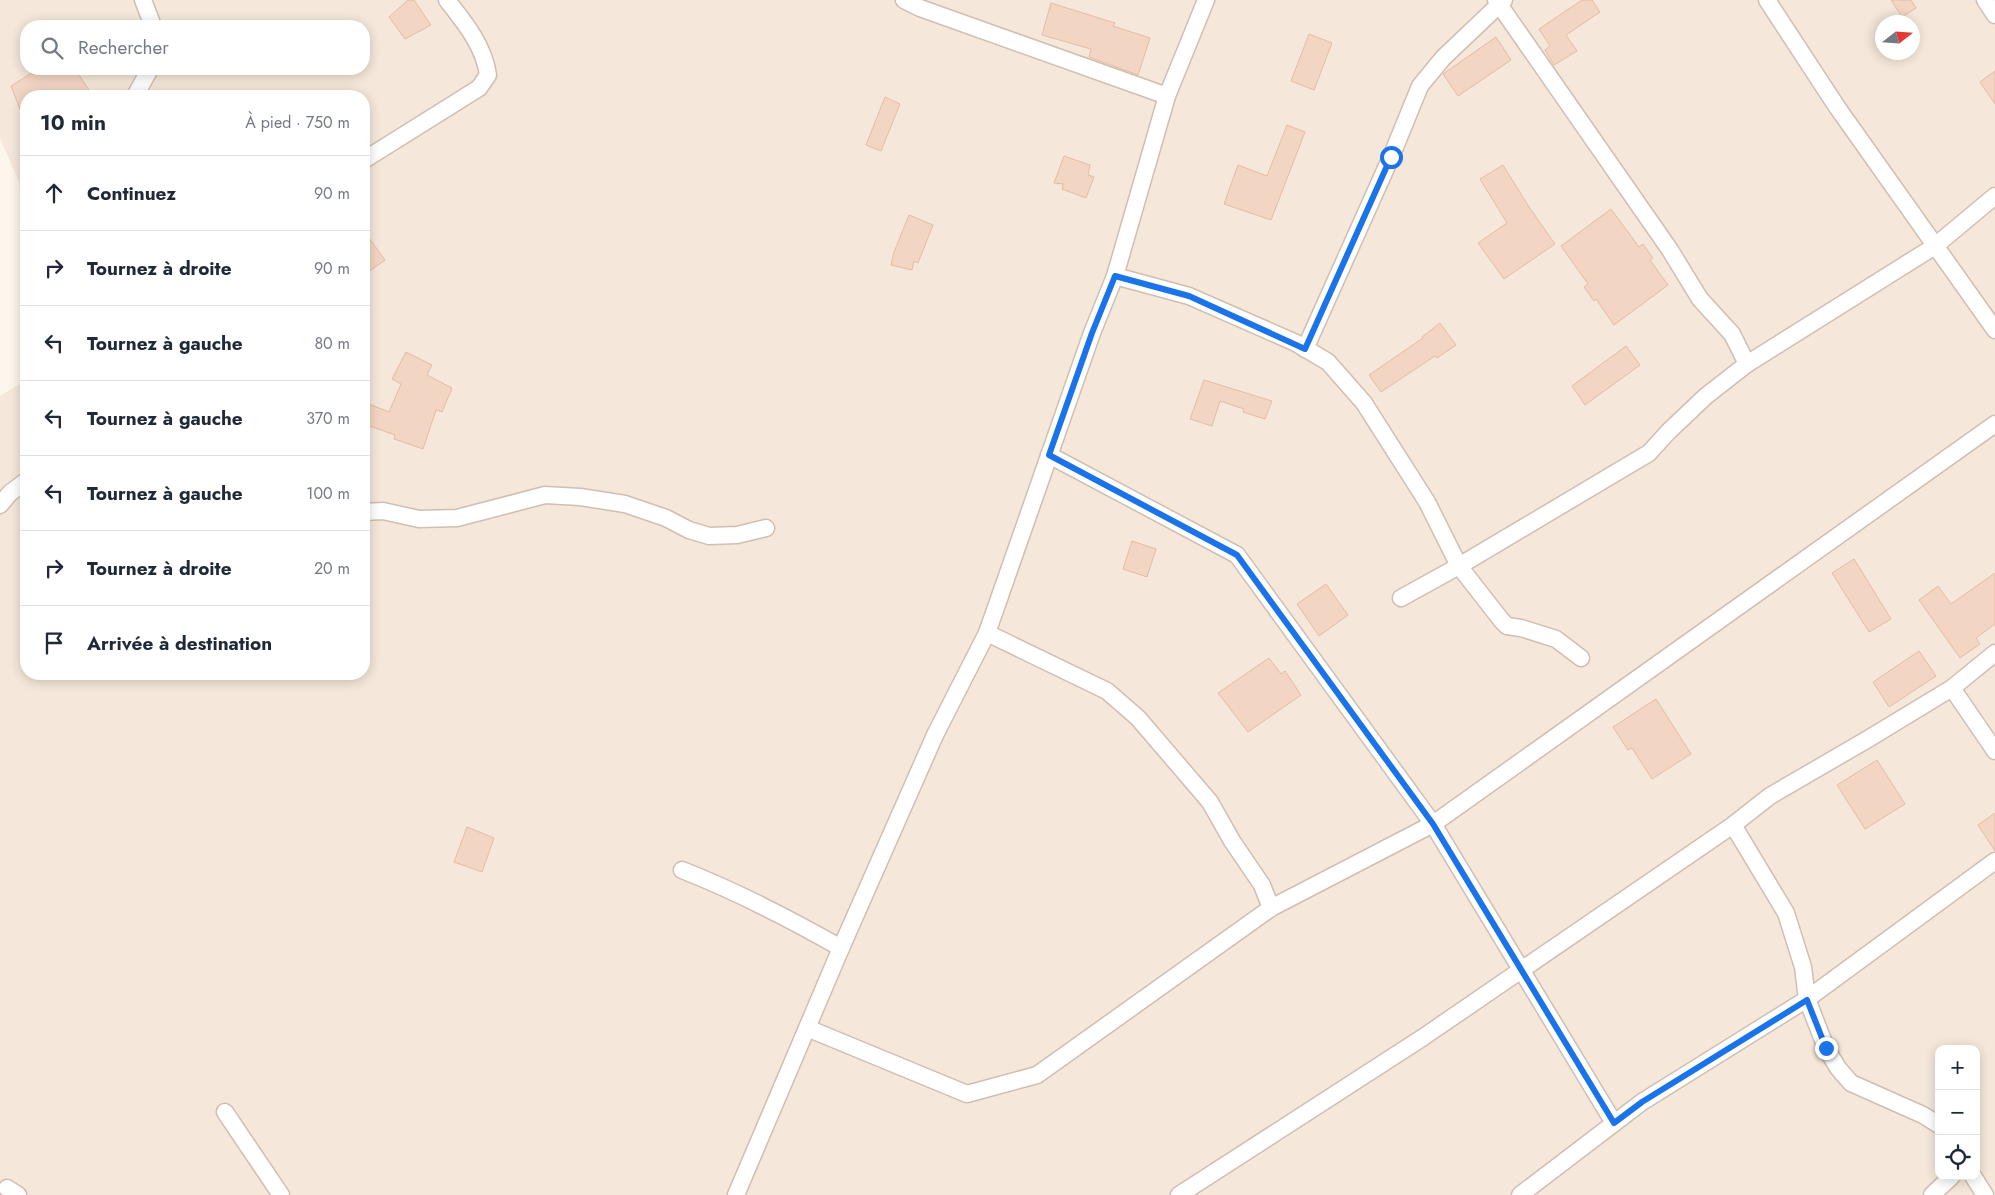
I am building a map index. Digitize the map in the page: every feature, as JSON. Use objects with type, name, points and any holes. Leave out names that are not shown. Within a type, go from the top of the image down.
[{"type":"street","points":[[143,0],[151,20]]},
{"type":"street","points":[[370,156],[479,88],[488,75],[486,62],[470,29],[447,0]]},
{"type":"street","points":[[904,0],[920,8],[1167,96]]},
{"type":"street","points":[[736,1195],[841,948],[935,735],[987,633],[1092,333],[1115,276],[1167,96],[1206,0]]},
{"type":"street","points":[[1767,0],[1837,107],[1995,330]]},
{"type":"street","points":[[1985,0],[1995,16]]},
{"type":"street","points":[[1305,349],[1391,157],[1420,86],[1443,58],[1500,1],[1670,250],[1700,299],[1732,334],[1747,364]]},
{"type":"street","points":[[138,90],[147,75]]},
{"type":"street","points":[[1400,598],[1459,566],[1649,453],[1706,396],[1747,364],[1935,246],[1995,196]]},
{"type":"street","points":[[1115,276],[1189,296],[1305,349],[1328,362],[1364,403],[1427,502],[1459,566],[1507,626],[1521,628],[1556,639],[1581,658]]},
{"type":"street","points":[[807,1028],[967,1094],[1037,1076],[1271,908],[1433,824],[1995,424]]},
{"type":"street","points":[[1049,455],[1237,555],[1433,824],[1614,1123]]},
{"type":"street","points":[[0,504],[20,486]]},
{"type":"street","points":[[370,512],[383,511],[419,519],[457,518],[545,496],[580,497],[625,504],[666,518],[690,530],[709,536],[737,535],[766,528]]},
{"type":"street","points":[[987,633],[1107,691],[1138,718],[1210,802],[1232,841],[1262,885],[1271,908]]},
{"type":"street","points":[[1179,1195],[1422,1038],[1732,825],[1770,796],[1952,688],[1995,653]]},
{"type":"street","points":[[1952,688],[1995,751]]},
{"type":"street","points":[[1732,825],[1786,913],[1804,967],[1807,1000],[1826,1048],[1838,1068],[1852,1083],[1923,1115],[1935,1123]]},
{"type":"street","points":[[1520,1195],[1642,1102],[1807,1000],[1995,861]]},
{"type":"street","points":[[682,870],[718,884],[790,919],[841,948]]},
{"type":"street","points":[[226,1112],[281,1195]]},
{"type":"street","points":[[1932,1195],[1948,1180]]},
{"type":"street","points":[[1976,1180],[1985,1195]]},
{"type":"shaded area","points":[[0,0],[1995,0],[1995,1195],[0,1195],[0,396],[20,384],[20,680],[370,680],[370,90],[20,90],[20,193],[19,182],[0,138]]},
{"type":"building","points":[[408,0],[414,0],[431,25],[405,39],[389,17]]},
{"type":"building","points":[[1582,0],[1592,0],[1600,12],[1566,35],[1577,51],[1554,65],[1545,50],[1550,46],[1539,29]]},
{"type":"building","points":[[1891,0],[1911,0],[1916,8],[1905,15],[1901,15]]},
{"type":"building","points":[[1051,3],[1115,23],[1113,26],[1150,38],[1138,75],[1089,57],[1091,49],[1042,35]]},
{"type":"building","points":[[1309,34],[1332,43],[1314,90],[1291,81]]},
{"type":"building","points":[[1496,37],[1511,60],[1458,96],[1443,74]]},
{"type":"building","points":[[1995,71],[1995,104],[1980,82]]},
{"type":"building","points":[[28,75],[79,75],[89,90],[20,90],[20,109],[11,86]]},
{"type":"building","points":[[885,97],[900,104],[881,151],[866,145]]},
{"type":"building","points":[[1287,125],[1305,132],[1271,220],[1224,204],[1238,165],[1267,176]]},
{"type":"building","points":[[1064,156],[1090,165],[1088,175],[1094,177],[1086,198],[1062,189],[1063,184],[1054,183]]},
{"type":"building","points":[[1503,165],[1555,244],[1504,279],[1478,243],[1507,223],[1480,179]]},
{"type":"building","points":[[1611,209],[1639,247],[1643,244],[1653,258],[1650,260],[1668,285],[1614,325],[1596,299],[1594,301],[1584,287],[1588,284],[1561,246]]},
{"type":"building","points":[[909,215],[933,225],[918,263],[914,261],[912,270],[891,265],[894,252]]},
{"type":"building","points":[[370,239],[385,260],[370,271]]},
{"type":"building","points":[[1440,323],[1456,345],[1437,358],[1435,356],[1381,392],[1369,375],[1423,338]]},
{"type":"building","points":[[1626,346],[1640,365],[1585,405],[1572,386]]},
{"type":"building","points":[[406,352],[432,365],[427,375],[452,388],[442,412],[436,410],[423,449],[394,439],[395,435],[370,426],[370,404],[389,412],[401,384],[392,379]]},
{"type":"building","points":[[1204,380],[1272,401],[1265,419],[1243,412],[1244,409],[1220,401],[1212,426],[1190,419]]},
{"type":"building","points":[[1132,541],[1156,549],[1147,577],[1123,569]]},
{"type":"building","points":[[1854,559],[1891,619],[1869,632],[1832,573]]},
{"type":"building","points":[[1995,573],[1995,624],[1976,638],[1980,644],[1960,658],[1919,600],[1938,586],[1951,604]]},
{"type":"building","points":[[1326,584],[1348,615],[1319,636],[1297,604]]},
{"type":"building","points":[[1919,651],[1936,676],[1889,707],[1873,682]]},
{"type":"building","points":[[1269,658],[1281,674],[1285,671],[1301,695],[1248,732],[1218,693]]},
{"type":"building","points":[[1656,699],[1691,754],[1652,779],[1632,748],[1628,750],[1613,727]]},
{"type":"building","points":[[1877,760],[1905,804],[1865,829],[1837,785]]},
{"type":"building","points":[[1995,813],[1995,851],[1978,825]]},
{"type":"building","points":[[467,827],[494,838],[482,872],[454,862]]},
{"type":"route","points":[[1391,157],[1305,349],[1296,343],[1189,296],[1115,276],[1092,333],[1049,455],[1237,555],[1433,824],[1614,1123],[1642,1102],[1807,1000],[1826,1048]]}]
